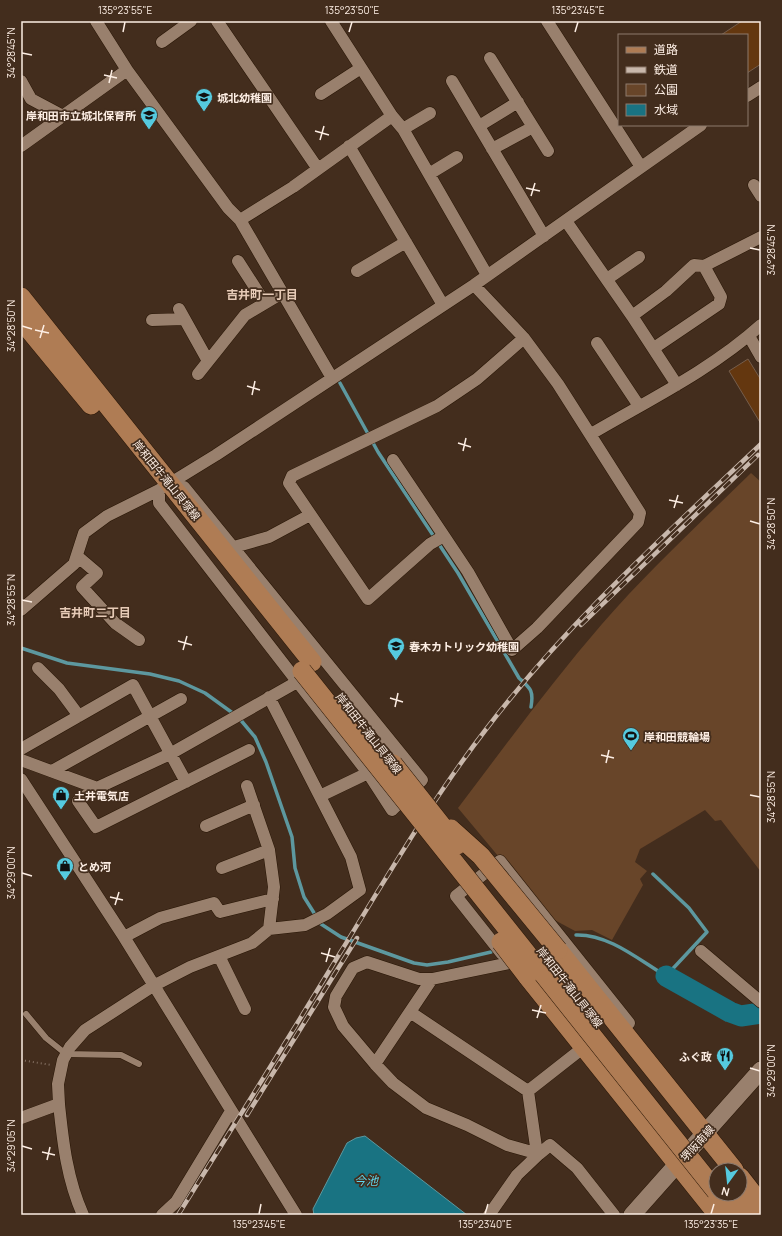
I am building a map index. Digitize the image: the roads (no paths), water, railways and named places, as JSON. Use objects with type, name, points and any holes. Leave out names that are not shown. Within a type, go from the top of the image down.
[{"type":"main road","name":"岸和田牛滝山貝塚線","points":[[21,297],[304,672],[422,811],[709,1162]]},
{"type":"main road","name":"岸和田牛滝山貝塚線","points":[[21,320],[164,486]]},
{"type":"main road","name":"岸和田牛滝山貝塚線","points":[[422,811],[708,1181]]},
{"type":"main road","points":[[422,811],[480,856],[558,950],[728,1162]]},
{"type":"main road","points":[[422,811],[446,868],[527,976],[718,1215]]},
{"type":"main road","name":"堺阪南線","points":[[632,1215],[761,1070]]},
{"type":"main road","points":[[748,1187],[761,1204]]},
{"type":"main road","points":[[724,1202],[735,1215]]},
{"type":"main road","points":[[741,1202],[751,1215]]},
{"type":"street","points":[[96,21],[127,70],[228,208],[240,220],[332,378]]},
{"type":"street","points":[[162,42],[191,21]]},
{"type":"street","points":[[217,21],[318,169]]},
{"type":"street","points":[[331,21],[392,116],[403,129],[488,275]]},
{"type":"street","points":[[547,21],[641,167]]},
{"type":"street","points":[[490,58],[548,151]]},
{"type":"street","points":[[321,94],[361,68]]},
{"type":"street","points":[[21,146],[127,70]]},
{"type":"street","points":[[21,81],[31,99],[63,116]]},
{"type":"street","points":[[452,81],[544,236]]},
{"type":"street","points":[[478,126],[518,102]]},
{"type":"street","points":[[403,129],[430,113]]},
{"type":"street","points":[[240,220],[293,187],[392,116]]},
{"type":"street","points":[[21,610],[74,564],[84,533],[107,516],[164,486],[216,455],[474,285],[700,126]]},
{"type":"street","points":[[492,148],[533,127]]},
{"type":"street","points":[[349,146],[443,305]]},
{"type":"street","points":[[429,174],[457,157]]},
{"type":"street","points":[[754,185],[761,196]]},
{"type":"street","points":[[566,221],[654,348],[677,386]]},
{"type":"street","points":[[632,316],[666,291],[694,265],[704,266],[761,237]]},
{"type":"street","points":[[357,271],[406,242]]},
{"type":"street","points":[[606,279],[639,257]]},
{"type":"street","points":[[238,261],[265,303]]},
{"type":"street","points":[[654,348],[719,304],[721,297],[704,266]]},
{"type":"street","points":[[393,460],[468,572],[512,650],[537,628],[638,522],[640,513],[558,384],[524,338],[474,285]]},
{"type":"street","points":[[198,374],[245,315],[282,293]]},
{"type":"street","points":[[152,320],[181,314],[208,361]]},
{"type":"street","points":[[591,434],[677,386],[717,360],[761,325]]},
{"type":"street","points":[[749,336],[761,357]]},
{"type":"street","points":[[444,536],[430,544],[368,599],[289,483],[292,476],[437,406],[477,378],[524,338]]},
{"type":"street","points":[[597,343],[639,406]]},
{"type":"street","points":[[164,486],[183,486],[422,780],[392,810],[304,672],[269,697],[170,754],[97,788],[78,801],[96,827],[249,750]]},
{"type":"street","points":[[234,547],[269,537],[310,515]]},
{"type":"street","points":[[77,556],[97,573],[82,587],[115,623],[139,640]]},
{"type":"street","points":[[38,668],[59,689],[78,716]]},
{"type":"street","points":[[21,748],[133,685],[186,782]]},
{"type":"street","points":[[83,1215],[76,1200],[67,1170],[58,1084],[66,1054],[85,1030],[153,986],[190,967],[252,943],[269,929],[306,925],[327,914],[360,890],[351,857],[269,697]]},
{"type":"street","points":[[52,771],[181,700]]},
{"type":"street","points":[[360,762],[388,738]]},
{"type":"street","points":[[21,760],[97,788]]},
{"type":"street","points":[[320,796],[368,773]]},
{"type":"street","points":[[21,778],[124,937],[296,1215]]},
{"type":"street","points":[[247,786],[269,850],[274,887],[269,929]]},
{"type":"street","points":[[206,826],[254,805]]},
{"type":"street","points":[[222,868],[269,850]]},
{"type":"street","points":[[677,1165],[660,1156],[456,896],[500,861],[699,1113],[705,1133]]},
{"type":"street","points":[[124,937],[160,918],[214,903],[220,912],[273,899]]},
{"type":"street","points":[[219,956],[245,1009]]},
{"type":"street","points":[[703,958],[738,990],[761,1002]]},
{"type":"street","points":[[509,963],[432,979],[419,979],[367,962],[353,968],[336,996],[334,1007],[343,1026],[375,1064],[393,1083],[426,1108],[467,1125],[507,1145],[539,1154]]},
{"type":"street","points":[[375,1064],[432,979]]},
{"type":"street","points":[[410,1012],[528,1090],[536,1148],[539,1154]]},
{"type":"street","points":[[528,1090],[579,1051]]},
{"type":"street","points":[[21,1118],[59,1104]]},
{"type":"street","points":[[162,1215],[176,1202],[231,1111]]},
{"type":"street","points":[[489,1215],[517,1175],[550,1144],[577,1168],[614,1215]]},
{"type":"lane","points":[[26,1014],[46,1038],[66,1054],[121,1055],[139,1064]]},
{"type":"water","name":"今池","points":[[365,1136],[467,1215],[314,1215],[313,1209],[347,1143],[356,1138]]},
{"type":"waterway","points":[[340,383],[378,452],[458,573],[519,678],[530,690],[532,697],[531,707]]},
{"type":"waterway","points":[[21,648],[67,663],[150,674],[179,681],[205,693],[234,714]]},
{"type":"waterway","points":[[239,718],[255,737],[266,762],[292,837],[295,868],[304,897],[321,924],[341,937],[414,963],[427,965],[448,962],[491,952]]},
{"type":"waterway","points":[[576,935],[588,936],[612,943],[666,976],[707,932],[689,908],[653,874]]},
{"type":"waterway","points":[[666,976],[730,1012],[741,1016],[761,1013]]},
{"type":"railway","points":[[178,1215],[280,1052],[410,839],[447,782],[487,728],[550,652],[584,616],[653,546],[761,444]]},
{"type":"railway","points":[[581,625],[758,455]]},
{"type":"railway","points":[[247,1115],[357,938]]},
{"type":"place","name":"城北幼稚園","points":[[204,112]]},
{"type":"place","name":"岸和田市立城北保育所","points":[[149,130]]},
{"type":"place","name":"春木カトリック幼稚園","points":[[396,661]]},
{"type":"place","name":"岸和田競輪場","points":[[631,751]]},
{"type":"place","name":"土井電気店","points":[[61,810]]},
{"type":"place","name":"とめ河","points":[[65,881]]},
{"type":"place","name":"ふぐ政","points":[[725,1071]]},
{"type":"district","name":"吉井町一丁目","points":[[262,294]]},
{"type":"district","name":"吉井町二丁目","points":[[95,612]]}]
